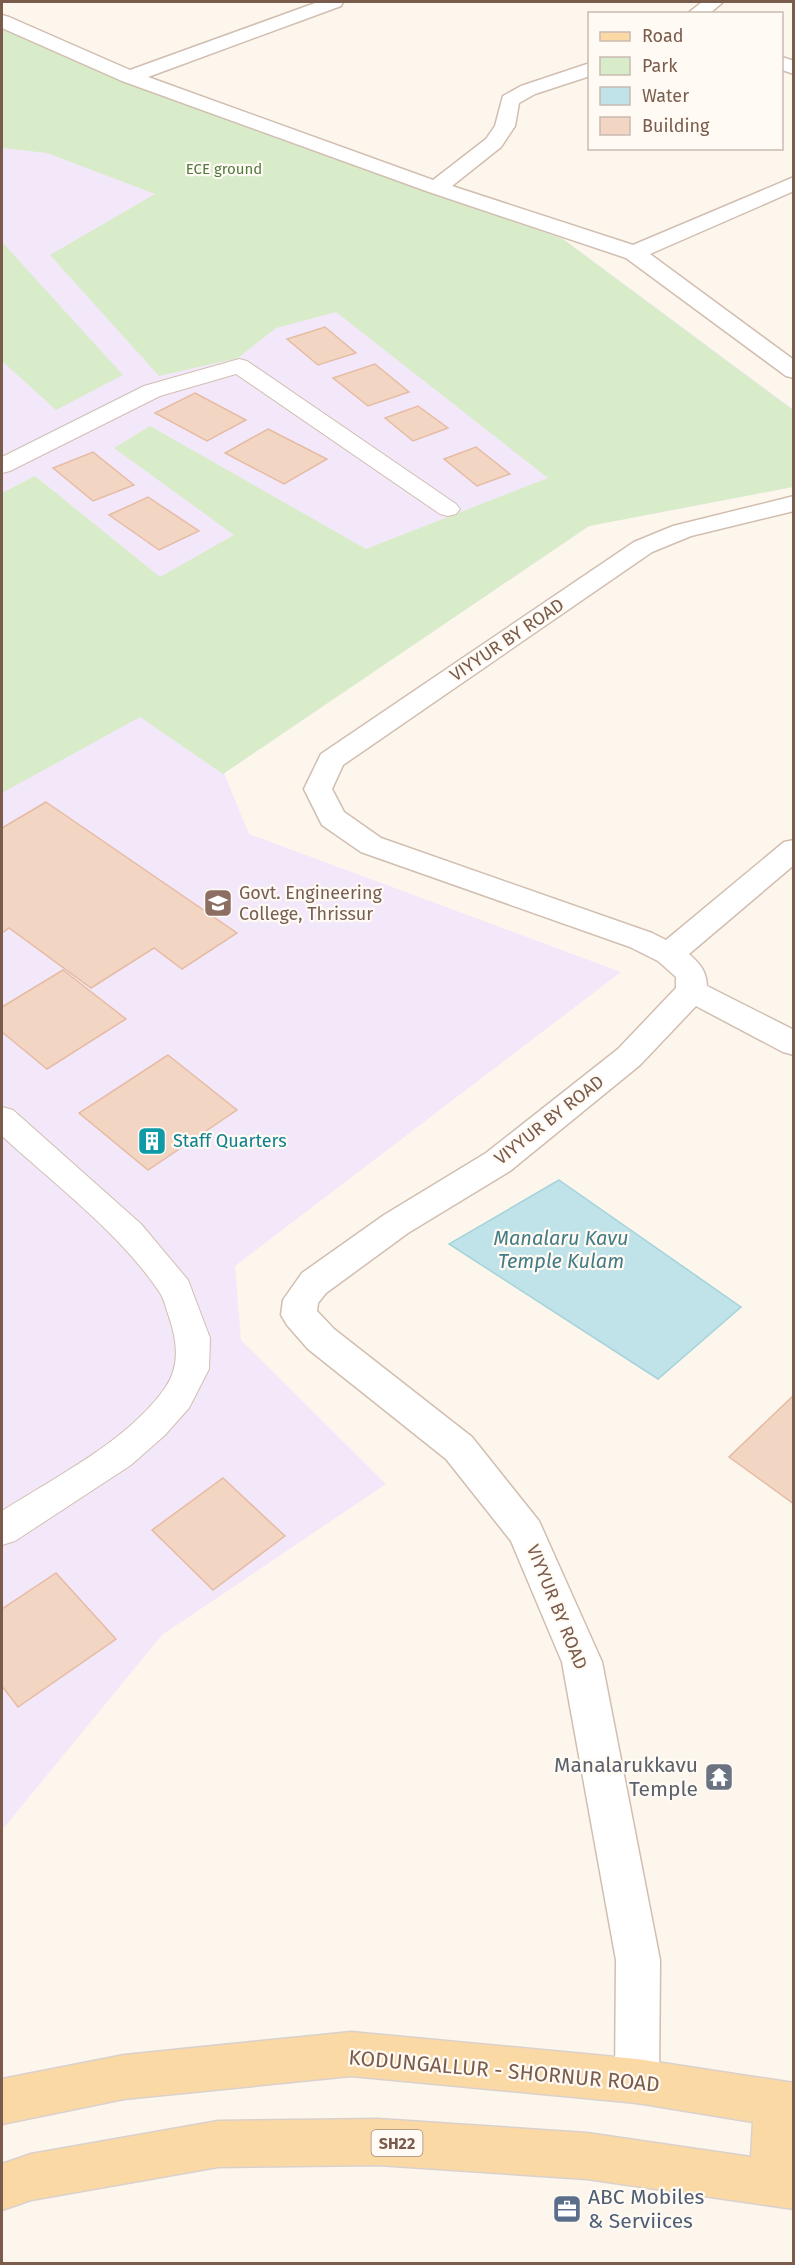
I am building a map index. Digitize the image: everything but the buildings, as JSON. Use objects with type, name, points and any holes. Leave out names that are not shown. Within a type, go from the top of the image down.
[{"type":"main road","name":"KODUNGALLUR - SHORNUR ROAD","points":[[2,2102],[124,2077],[351,2054],[637,2081],[785,2104]]},
{"type":"main road","points":[[783,2185],[785,2104]]},
{"type":"main road","name":"SH22","points":[[2,2187],[31,2178],[218,2144],[378,2142],[587,2156],[783,2185]]},
{"type":"street","points":[[129,77],[334,2]]},
{"type":"street","points":[[699,12],[714,2]]},
{"type":"street","points":[[2,21],[129,77],[436,188],[634,253],[794,371]]},
{"type":"street","points":[[436,188],[494,143],[505,126],[510,100],[528,90],[588,70]]},
{"type":"street","points":[[634,253],[794,183]]},
{"type":"street","name":"VIYYUR BY ROAD","points":[[637,2081],[638,1960],[582,1662],[526,1532],[459,1448],[321,1339],[299,1315],[301,1300],[314,1283],[396,1224],[498,1162],[629,1057],[692,991],[692,973],[669,954],[641,940],[371,845],[332,818],[318,789],[331,760],[643,547],[682,531],[794,503]]},
{"type":"street","points":[[669,954],[794,849]]},
{"type":"street","points":[[692,991],[794,1044]]},
{"type":"lane","points":[[2,466],[152,391],[239,366],[448,509]]},
{"type":"lane","points":[[2,1118],[129,1233],[176,1289],[193,1338],[192,1369],[177,1398],[153,1425],[118,1455],[2,1530]]},
{"type":"shaded area","name":"Govt. Engineering College, Thrissur","points":[[2,26],[157,94],[563,239],[794,410],[793,487],[589,526],[224,773],[249,834],[621,972],[235,1266],[241,1340],[386,1484],[162,1635],[2,1830]]},
{"type":"green space","name":"ECE ground","points":[[2,27],[157,94],[563,239],[793,410],[793,487],[589,526],[223,774],[140,717],[2,793],[2,493],[35,476],[160,577],[234,535],[114,448],[150,426],[366,549],[548,478],[336,312],[276,328],[238,358],[159,376],[50,255],[155,194],[47,153],[2,148]]},
{"type":"green space","points":[[2,242],[123,375],[56,410],[2,361]]},
{"type":"water","name":"Manalaru Kavu Temple Kulam","points":[[559,1180],[741,1307],[658,1379],[449,1244]]},
{"type":"place","name":"Govt. Engineering College, Thrissur","points":[[218,903]]},
{"type":"place","name":"Staff Quarters","points":[[152,1141]]},
{"type":"place","name":"Manalarukkavu Temple","points":[[719,1777]]},
{"type":"place","name":"ABC Mobiles & Serviices","points":[[567,2209]]}]
